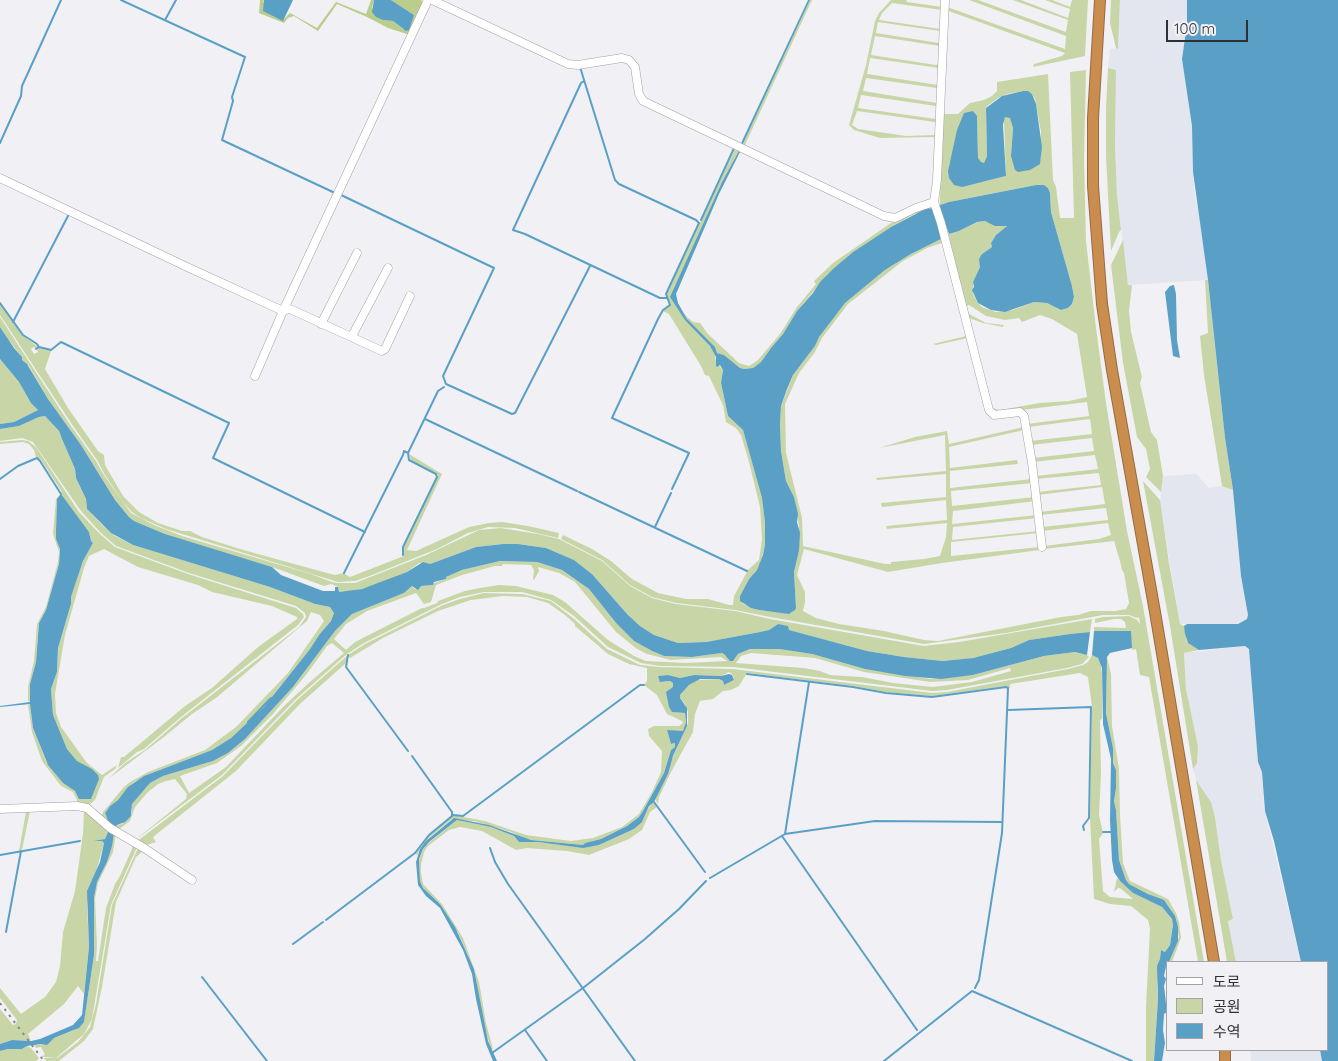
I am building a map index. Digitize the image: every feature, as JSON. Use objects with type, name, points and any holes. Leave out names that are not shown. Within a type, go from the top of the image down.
[{"type":"highway","points":[[1100,0],[1094,109],[1093,186],[1102,304],[1214,961]]},
{"type":"street","points":[[255,376],[283,311],[428,0]]},
{"type":"street","points":[[432,0],[568,64],[578,65],[622,58],[629,60],[635,67],[639,94],[643,100],[884,216],[895,218],[934,202]]},
{"type":"street","points":[[945,0],[937,180],[934,202],[989,410],[994,415],[1020,412],[1024,416],[1032,463],[1042,547]]},
{"type":"street","points":[[0,178],[283,311],[290,310],[382,351],[385,349],[410,296]]},
{"type":"street","points":[[321,324],[357,253]]},
{"type":"street","points":[[352,336],[388,268]]},
{"type":"street","points":[[0,809],[82,806],[112,829],[192,880]]},
{"type":"shaded area","points":[[1120,0],[1187,0],[1187,24],[1182,59],[1192,126],[1195,197],[1202,227],[1208,280],[1128,285],[1117,195],[1115,145],[1116,70],[1108,68],[1110,49],[1118,48]]},
{"type":"shaded area","points":[[1196,474],[1209,488],[1222,486],[1233,490],[1241,576],[1248,615],[1247,619],[1238,624],[1180,624],[1160,504],[1163,476]]},
{"type":"shaded area","points":[[1248,646],[1258,762],[1262,771],[1264,807],[1301,961],[1236,961],[1228,920],[1233,920],[1215,817],[1211,802],[1196,780],[1193,769],[1197,763],[1198,746],[1186,689],[1184,653]]},
{"type":"shaded area","points":[[1250,1051],[1320,1051],[1322,1061],[1251,1061]]},
{"type":"green space","points":[[260,0],[264,0],[263,2],[283,20],[290,13],[317,28],[336,2],[366,14],[371,0],[374,0],[372,8],[383,20],[393,21],[403,29],[414,15],[391,0],[421,0],[424,4],[410,35],[388,28],[337,4],[318,31],[294,16],[288,18],[284,23],[259,13]]},
{"type":"green space","points":[[810,0],[812,0],[744,147],[742,146]]},
{"type":"green space","points":[[891,0],[906,0],[907,2],[942,7],[942,10],[892,3],[882,13],[879,20],[940,29],[942,12],[936,137],[880,138],[854,130],[849,125],[866,65],[875,21],[879,13]],"holes":[[[878,22],[940,31],[939,43],[876,33]],[[875,36],[940,46],[939,64],[871,55]],[[870,58],[939,68],[938,85],[867,74]],[[866,78],[937,88],[937,103],[863,91]],[[861,95],[936,106],[936,119],[858,108]],[[857,111],[935,122],[935,135],[906,136],[858,129],[852,125]]]},
{"type":"green space","points":[[969,0],[978,0],[1066,32],[1068,20],[1013,0],[1021,0],[1068,18],[1070,9],[1045,0],[1052,0],[1070,7],[1072,0],[1088,0],[1085,56],[1033,67],[1034,64],[1062,56],[1065,53],[946,10],[947,7],[1065,49],[1066,36]]},
{"type":"green space","points":[[1111,0],[1120,0],[1118,49],[1116,48],[1110,23]]},
{"type":"green space","points":[[1108,68],[1116,70],[1115,145],[1117,195],[1121,230],[1111,251],[1106,157]]},
{"type":"green space","points":[[1086,70],[1084,159],[1086,241],[1096,328],[1127,531],[1143,606],[1204,961],[1198,961],[1149,677],[1140,675],[1136,649],[1132,650],[1130,631],[1094,631],[1094,627],[1126,628],[1125,622],[1121,619],[1095,623],[1095,619],[1129,616],[1140,624],[1139,617],[1129,615],[1103,615],[1006,633],[924,644],[735,610],[676,603],[652,597],[630,585],[602,560],[561,539],[563,535],[592,549],[611,561],[632,579],[658,593],[686,599],[708,599],[729,605],[733,605],[734,596],[748,570],[759,560],[762,539],[760,507],[741,435],[736,428],[726,422],[723,405],[709,376],[705,375],[669,314],[663,311],[670,305],[667,293],[736,147],[740,149],[722,182],[672,295],[683,316],[710,346],[715,355],[716,362],[723,370],[721,383],[728,416],[743,430],[762,498],[765,544],[761,562],[740,596],[743,604],[759,610],[776,612],[791,613],[796,608],[794,572],[799,551],[799,526],[794,497],[786,481],[781,451],[780,425],[781,406],[793,375],[815,346],[824,329],[845,303],[885,270],[941,239],[916,213],[853,252],[827,275],[797,311],[783,334],[761,362],[753,368],[740,368],[724,355],[717,353],[715,347],[690,323],[684,314],[693,322],[700,323],[708,334],[739,363],[749,366],[758,360],[780,334],[797,307],[816,284],[814,281],[833,263],[891,223],[911,212],[930,205],[933,208],[968,338],[933,344],[966,336],[942,243],[927,248],[903,261],[848,304],[822,338],[815,352],[799,373],[785,404],[786,453],[802,518],[803,546],[885,564],[940,556],[946,537],[947,523],[887,529],[886,526],[947,520],[946,500],[882,507],[881,503],[946,497],[946,474],[877,480],[876,478],[946,471],[945,435],[879,448],[915,437],[947,431],[949,444],[1024,427],[1024,430],[949,447],[950,468],[1017,460],[1018,464],[950,471],[950,488],[1032,479],[1033,483],[951,491],[952,506],[1035,497],[1036,501],[953,511],[952,524],[1037,515],[1038,518],[953,527],[952,540],[1039,531],[1039,533],[951,542],[951,556],[1040,547],[1040,550],[888,572],[804,549],[797,575],[805,592],[803,611],[816,618],[839,624],[938,641],[1091,611],[1126,609],[1129,603],[1124,573],[1114,541],[1044,549],[1044,546],[1099,539],[1111,535],[1108,523],[1042,531],[1042,527],[1108,520],[1106,508],[1040,515],[1040,512],[1105,504],[1102,487],[1038,495],[1038,492],[1101,485],[1099,473],[1036,479],[1036,476],[1098,469],[1095,455],[1033,462],[1033,458],[1094,451],[1092,438],[1031,445],[1030,441],[1092,434],[1090,419],[1028,427],[1027,424],[1089,416],[1087,402],[997,413],[990,408],[1000,410],[1087,397],[1077,334],[1052,319],[1040,315],[1022,322],[1019,318],[1005,320],[986,316],[969,305],[966,306],[969,314],[986,323],[1004,325],[1003,327],[983,323],[966,317],[948,245],[950,244],[949,234],[977,222],[985,221],[1008,225],[996,235],[991,243],[992,247],[982,254],[980,267],[973,282],[973,294],[978,303],[982,307],[996,312],[1013,310],[1034,302],[1047,303],[1061,310],[1068,308],[1072,304],[1074,297],[1051,212],[1050,193],[1044,185],[1036,185],[940,205],[942,114],[958,114],[970,103],[992,96],[997,91],[997,82],[1048,74],[1053,180],[1056,187],[1060,218],[1074,218],[1070,72]],"holes":[[[1023,91],[1032,94],[1035,99],[1041,132],[1041,159],[1011,156],[1013,128],[1009,116],[1004,119],[1006,176],[982,182],[949,165],[954,150],[977,116],[978,158],[981,163],[984,163],[987,156],[986,107],[1007,94]]]},
{"type":"green space","points":[[1123,240],[1128,285],[1132,285],[1129,311],[1131,332],[1142,377],[1140,383],[1151,432],[1157,440],[1163,476],[1161,492],[1146,477],[1150,469],[1146,449],[1137,437],[1123,363],[1111,265]]},
{"type":"green space","points":[[1205,280],[1208,280],[1225,438],[1233,490],[1222,486],[1204,375],[1200,336],[1208,333]]},
{"type":"green space","points":[[0,304],[23,336],[38,347],[31,349],[34,354],[38,352],[39,348],[51,351],[45,369],[68,408],[98,451],[104,455],[105,465],[123,496],[139,512],[158,523],[182,531],[190,531],[202,537],[240,549],[335,575],[343,573],[350,577],[404,556],[404,547],[438,475],[411,460],[409,454],[442,474],[407,550],[416,551],[469,527],[489,523],[502,522],[528,526],[559,533],[558,538],[515,528],[488,527],[468,533],[437,549],[367,577],[355,581],[338,582],[166,529],[141,518],[124,503],[0,315]]},
{"type":"green space","points":[[0,317],[71,426],[131,513],[182,536],[332,582],[355,583],[426,555],[479,530],[501,528],[559,539],[602,561],[630,586],[652,598],[676,604],[735,611],[924,646],[959,642],[1092,619],[1090,632],[1029,640],[1011,648],[973,658],[943,661],[867,651],[788,630],[778,624],[769,630],[760,632],[706,642],[678,643],[654,635],[640,626],[592,574],[574,560],[546,548],[518,544],[476,547],[430,564],[419,563],[407,572],[372,586],[354,591],[339,592],[338,587],[331,584],[324,586],[272,567],[200,546],[165,534],[129,517],[115,500],[81,445],[48,399],[29,366],[22,360],[22,357],[7,338],[0,327]]},
{"type":"green space","points":[[0,359],[38,410],[14,422],[0,424]]},
{"type":"green space","points":[[45,416],[59,431],[75,469],[76,478],[86,499],[87,509],[115,536],[133,545],[270,587],[315,604],[330,607],[334,613],[331,621],[264,707],[231,738],[212,750],[149,774],[133,783],[105,813],[110,826],[101,819],[103,812],[124,787],[148,772],[205,750],[236,727],[288,673],[324,621],[320,615],[311,612],[307,621],[216,698],[192,714],[108,779],[125,763],[145,750],[182,718],[299,627],[306,617],[305,613],[296,606],[189,573],[116,546],[81,511],[33,442],[22,438],[0,441],[0,429],[19,426]]},
{"type":"green space","points":[[28,441],[36,447],[79,512],[115,547],[188,574],[296,608],[304,617],[298,625],[118,768],[121,757],[124,757],[185,706],[212,688],[258,647],[297,619],[297,617],[272,606],[212,592],[198,585],[138,567],[104,549],[89,556],[65,635],[55,694],[56,713],[61,727],[87,763],[102,775],[117,765],[115,769],[104,777],[95,800],[88,806],[77,804],[73,792],[61,786],[42,761],[32,732],[28,705],[30,704],[33,728],[46,761],[63,783],[78,794],[77,761],[67,749],[53,716],[51,689],[57,672],[58,648],[71,605],[71,597],[83,561],[93,543],[89,532],[61,495],[57,499],[56,530],[56,539],[60,548],[59,564],[46,610],[39,623],[36,662],[30,684],[30,702],[28,701],[28,687],[34,661],[37,624],[46,607],[58,562],[59,552],[53,534],[56,499],[62,492],[41,460],[36,457],[34,450],[29,444],[23,442],[0,444],[0,442]]},
{"type":"green space","points":[[1143,481],[1160,500],[1180,624],[1184,626],[1187,642],[1199,650],[1184,653],[1186,689],[1198,746],[1197,763],[1193,769],[1170,626]]},
{"type":"green space","points":[[500,561],[537,562],[562,570],[589,589],[616,623],[634,641],[664,656],[692,657],[722,653],[733,661],[738,654],[750,649],[779,649],[812,654],[865,669],[931,679],[973,675],[1044,656],[1075,652],[1089,657],[1082,664],[1067,668],[947,690],[932,691],[733,667],[660,666],[641,663],[608,647],[574,616],[551,600],[522,592],[484,592],[460,597],[442,604],[364,643],[347,654],[296,699],[222,775],[142,835],[135,840],[186,799],[187,794],[175,779],[158,784],[135,807],[130,821],[118,830],[115,828],[117,825],[122,824],[132,813],[132,804],[150,783],[163,776],[213,761],[228,753],[245,739],[293,687],[335,631],[352,614],[404,593],[412,586],[415,589],[421,586],[433,585],[462,570]],"holes":[[[503,564],[531,565],[534,570],[534,580],[539,571],[538,567],[559,573],[575,582],[616,632],[637,649],[647,654],[671,660],[721,657],[727,661],[686,663],[646,661],[608,640],[565,602],[553,595],[516,586],[499,585],[465,591],[438,601],[355,642],[346,650],[334,639],[346,624],[367,611],[416,593],[424,604],[431,602],[436,585],[462,575],[495,566],[502,566]],[[332,643],[344,653],[284,706],[226,767],[189,793],[180,776],[217,763],[241,746],[273,714],[306,675],[327,646]],[[751,653],[815,658],[864,672],[930,682],[968,680],[1010,668],[1011,671],[972,682],[933,687],[893,683],[862,677],[830,675],[804,668],[736,663],[741,656]]]},
{"type":"green space","points":[[484,593],[522,594],[551,601],[607,649],[640,665],[733,669],[932,693],[947,692],[1068,669],[1083,665],[1088,662],[1092,655],[1097,656],[1101,664],[1102,674],[1099,815],[1103,833],[1099,839],[1103,891],[1110,897],[1133,899],[1120,888],[1114,892],[1117,878],[1133,893],[1162,907],[1172,919],[1173,925],[1170,945],[1165,952],[1161,950],[1157,987],[1154,1061],[1146,1061],[1146,1007],[1150,928],[1148,920],[1131,906],[1110,904],[1094,899],[1090,818],[1092,707],[1088,677],[1080,673],[1010,684],[1010,688],[1006,686],[932,696],[886,692],[747,673],[739,686],[723,691],[713,699],[700,701],[695,714],[693,732],[671,772],[659,797],[658,804],[655,799],[668,774],[669,766],[688,723],[688,712],[680,695],[689,685],[697,680],[719,679],[723,681],[724,685],[734,680],[733,675],[729,672],[721,676],[694,675],[680,678],[668,675],[658,676],[662,682],[670,681],[673,683],[674,687],[671,690],[673,712],[685,713],[686,722],[683,731],[667,730],[671,744],[676,743],[675,747],[671,750],[664,773],[643,811],[639,817],[627,826],[601,839],[583,845],[531,840],[474,821],[451,820],[430,837],[417,856],[416,853],[429,835],[453,815],[485,821],[526,835],[571,841],[593,838],[622,827],[639,814],[661,772],[662,751],[649,736],[648,729],[654,726],[679,726],[683,723],[667,714],[657,695],[644,685],[647,681],[647,668],[629,664],[608,654],[565,615],[548,603],[527,597],[503,596],[471,600],[438,611],[383,638],[350,658],[348,656],[345,664],[301,703],[236,771],[153,837],[156,842],[144,846],[136,842],[223,776],[297,700],[348,655],[365,644],[443,605]]},
{"type":"green space","points":[[1107,657],[1111,674],[1112,726],[1119,769],[1123,863],[1130,881],[1168,899],[1176,913],[1181,938],[1172,961],[1169,961],[1179,937],[1173,913],[1166,903],[1129,884],[1119,860],[1114,801],[1116,771],[1113,763],[1113,748],[1106,713]]},
{"type":"green space","points":[[1196,780],[1211,802],[1215,817],[1221,860],[1233,919],[1228,921],[1236,961],[1227,961]]},
{"type":"green space","points":[[652,803],[657,807],[650,812],[642,830],[629,839],[589,855],[567,851],[527,848],[516,850],[482,831],[460,827],[449,830],[428,846],[424,852],[421,865],[423,884],[442,904],[463,938],[479,982],[486,1023],[493,1049],[491,1050],[484,1025],[474,969],[458,933],[440,904],[423,888],[420,881],[419,859],[425,846],[457,820],[491,827],[514,836],[519,842],[538,842],[578,847],[599,845],[634,829],[644,818]]},
{"type":"green space","points":[[72,809],[85,810],[98,822],[110,829],[105,839],[93,841],[102,841],[104,843],[87,905],[89,947],[84,994],[78,986],[64,1004],[28,1034],[31,1041],[12,1040],[0,1044],[0,1009],[13,1025],[16,1024],[17,1020],[0,998],[0,988],[21,1014],[45,997],[56,982],[60,966],[63,932],[75,891],[84,812],[82,810],[30,811],[22,850],[19,851],[26,812],[0,812]]},
{"type":"green space","points":[[114,832],[116,833],[113,852],[98,883],[95,898],[96,961],[98,961],[106,908],[133,843],[138,845],[111,905],[92,1019],[84,1034],[56,1058],[43,1057],[45,1055],[41,1047],[36,1048],[34,1045],[44,1044],[75,1030],[84,1022],[94,955],[94,893],[97,882],[107,862]]},
{"type":"green space","points":[[139,846],[143,851],[136,857],[116,902],[93,1029],[84,1041],[59,1061],[46,1061],[44,1058],[57,1058],[78,1042],[90,1027],[96,1004],[112,905]]},
{"type":"green space","points":[[27,1046],[39,1058],[36,1061],[0,1061],[0,1051],[22,1049]]},
{"type":"water","points":[[264,0],[293,0],[283,21],[263,11]]},
{"type":"water","points":[[374,0],[391,0],[414,15],[409,30],[406,31],[393,21],[376,17],[372,12]]},
{"type":"water","points":[[808,0],[810,0],[742,146],[742,141]]},
{"type":"water","points":[[1187,0],[1338,0],[1338,1061],[1322,1061],[1320,1051],[1328,1051],[1328,961],[1301,961],[1274,841],[1265,811],[1262,772],[1258,762],[1249,649],[1245,646],[1199,650],[1188,643],[1185,634],[1184,626],[1187,624],[1238,624],[1247,619],[1248,615],[1241,576],[1233,490],[1193,172],[1192,126],[1182,59],[1187,24]]},
{"type":"water","points":[[1028,91],[1032,94],[1036,104],[1042,147],[1040,164],[1030,170],[1018,172],[1015,170],[1011,156],[1013,128],[1010,118],[1005,117],[1003,125],[1006,176],[962,187],[954,185],[949,178],[948,171],[957,130],[964,113],[973,111],[977,116],[978,158],[984,163],[987,156],[986,108],[1002,96]]},
{"type":"water","points":[[740,149],[676,294],[678,303],[687,319],[715,347],[717,353],[724,355],[740,368],[753,368],[761,362],[820,282],[853,252],[891,227],[927,208],[933,209],[941,239],[885,270],[845,303],[793,375],[787,389],[781,406],[781,451],[786,481],[794,497],[798,514],[797,522],[800,533],[799,551],[794,572],[796,608],[789,614],[751,608],[740,601],[740,596],[749,579],[757,570],[763,555],[765,523],[762,498],[743,430],[728,416],[721,383],[723,370],[720,365],[716,366],[716,357],[710,346],[685,320],[670,297],[722,182]]},
{"type":"water","points":[[1036,185],[1044,185],[1050,193],[1051,212],[1072,286],[1074,297],[1072,304],[1068,308],[1061,310],[1047,303],[1034,302],[1005,312],[991,310],[978,303],[972,290],[974,287],[973,282],[980,267],[979,259],[982,254],[992,247],[991,243],[996,235],[1007,226],[995,226],[985,221],[977,222],[949,234],[940,205]]},
{"type":"water","points":[[1174,285],[1176,294],[1177,340],[1180,358],[1173,356],[1165,292],[1170,286]]},
{"type":"water","points":[[0,327],[81,445],[115,500],[129,517],[165,534],[272,567],[281,575],[323,591],[335,591],[335,587],[338,587],[339,592],[362,589],[407,572],[423,562],[430,564],[476,547],[518,544],[546,548],[574,560],[592,574],[640,626],[654,635],[678,643],[706,642],[760,632],[769,630],[778,624],[788,626],[789,630],[867,651],[943,661],[973,658],[1011,648],[1029,640],[1090,632],[1087,655],[1075,652],[1044,656],[973,675],[941,679],[905,676],[865,669],[812,654],[779,649],[750,649],[738,654],[733,661],[730,661],[722,653],[692,657],[664,656],[634,641],[616,623],[589,589],[562,570],[537,562],[500,561],[462,570],[446,577],[446,579],[434,582],[433,585],[421,586],[418,590],[412,586],[404,593],[352,614],[335,631],[293,687],[245,739],[228,753],[213,761],[163,776],[150,783],[132,804],[131,816],[115,828],[110,826],[105,813],[128,787],[144,776],[212,750],[231,738],[264,707],[331,621],[334,613],[330,607],[315,604],[270,587],[133,545],[111,533],[87,509],[86,499],[76,478],[75,469],[59,431],[45,416],[19,426],[0,429],[0,424],[14,422],[38,410],[0,359]]},
{"type":"water","points":[[61,494],[89,532],[93,543],[83,561],[71,597],[71,604],[58,648],[57,672],[51,689],[53,715],[67,749],[77,761],[92,769],[98,775],[99,779],[91,799],[79,799],[75,791],[63,783],[48,765],[33,728],[30,704],[0,707],[30,702],[30,684],[36,662],[39,623],[46,610],[59,564],[60,549],[56,539],[56,530],[57,499]]},
{"type":"water","points":[[1094,631],[1131,631],[1132,648],[1110,653],[1107,657],[1106,713],[1113,748],[1113,763],[1116,770],[1114,801],[1119,860],[1129,884],[1164,900],[1175,916],[1178,927],[1178,941],[1169,961],[1166,961],[1164,976],[1166,979],[1164,986],[1166,1013],[1164,1014],[1163,1030],[1165,1043],[1162,1061],[1154,1061],[1158,999],[1157,966],[1161,950],[1165,952],[1170,945],[1172,919],[1162,907],[1133,893],[1120,881],[1114,872],[1110,820],[1111,759],[1103,724],[1102,668],[1098,658],[1092,655]]},
{"type":"water","points":[[668,675],[680,678],[694,675],[721,676],[732,675],[734,680],[724,685],[723,681],[719,679],[700,679],[689,685],[680,695],[687,708],[687,726],[673,756],[668,774],[654,802],[649,806],[642,822],[634,829],[599,845],[583,848],[538,842],[519,842],[514,836],[491,827],[457,820],[423,849],[419,859],[420,881],[423,888],[440,904],[455,927],[474,969],[488,1041],[497,1061],[493,1061],[486,1044],[472,974],[463,950],[440,908],[426,896],[418,885],[416,862],[420,849],[426,841],[454,818],[489,825],[531,840],[583,845],[601,839],[627,826],[639,817],[643,811],[664,773],[671,750],[675,747],[675,743],[671,744],[667,730],[683,731],[686,722],[685,713],[672,712],[669,707],[666,692],[673,687],[673,683],[670,681],[660,682],[658,676]]},
{"type":"water","points":[[109,830],[114,832],[112,846],[107,862],[97,882],[94,897],[94,955],[84,1022],[79,1028],[54,1038],[47,1045],[41,1044],[27,1046],[22,1049],[0,1051],[0,1044],[12,1040],[31,1041],[40,1039],[73,1025],[82,1015],[89,947],[87,891],[100,862],[104,843],[102,841],[93,841],[105,839]]},
{"type":"waterway","points":[[0,143],[21,96],[22,86],[61,0]]},
{"type":"waterway","points":[[121,0],[245,57],[232,97],[233,101],[222,140],[335,193]]},
{"type":"waterway","points":[[165,20],[176,0]]},
{"type":"waterway","points":[[580,67],[615,180],[619,184],[699,223],[666,294],[670,305],[663,310],[658,319],[612,418],[689,453],[672,489]]},
{"type":"waterway","points":[[584,81],[581,83],[513,230],[660,298],[666,298]]},
{"type":"waterway","points":[[701,220],[735,146]]},
{"type":"waterway","points":[[341,195],[494,268],[443,376],[446,384],[512,414],[515,413],[590,266]]},
{"type":"waterway","points":[[13,322],[69,214]]},
{"type":"waterway","points":[[0,303],[23,335],[37,344],[39,347],[36,349]]},
{"type":"waterway","points":[[39,347],[51,350],[61,342],[229,423],[213,458],[365,532]]},
{"type":"waterway","points":[[403,555],[403,547],[437,477],[436,474],[409,460],[408,453],[438,391],[444,387]]},
{"type":"waterway","points":[[425,419],[577,491]]},
{"type":"waterway","points":[[344,573],[404,451],[408,453]]},
{"type":"waterway","points":[[0,479],[18,466],[37,458],[61,494]]},
{"type":"waterway","points":[[579,492],[747,571]]},
{"type":"waterway","points":[[655,527],[671,493]]},
{"type":"waterway","points":[[348,655],[346,667],[408,751]]},
{"type":"waterway","points":[[747,674],[886,693],[932,697],[1008,688],[1002,833],[979,980],[975,988]]},
{"type":"waterway","points":[[785,834],[809,682]]},
{"type":"waterway","points":[[453,815],[463,816],[640,685],[644,685]]},
{"type":"waterway","points":[[248,722],[271,698]]},
{"type":"waterway","points":[[1008,710],[1091,707],[1089,818],[1083,826],[1084,830]]},
{"type":"waterway","points":[[326,920],[415,853],[429,835],[452,816],[452,812],[412,756]]},
{"type":"waterway","points":[[654,802],[705,872]]},
{"type":"waterway","points":[[710,878],[785,834],[875,821],[1002,822]]},
{"type":"waterway","points":[[1103,832],[1111,832]]},
{"type":"waterway","points":[[782,836],[917,1030]]},
{"type":"waterway","points":[[0,855],[80,841]]},
{"type":"waterway","points":[[490,848],[495,862],[508,884],[635,1061]]},
{"type":"waterway","points":[[6,932],[21,851]]},
{"type":"waterway","points":[[492,1053],[583,988],[645,939],[679,909],[706,881]]},
{"type":"waterway","points":[[293,944],[323,922]]},
{"type":"waterway","points":[[202,977],[267,1061]]},
{"type":"waterway","points":[[884,1061],[972,991],[1132,1061]]},
{"type":"waterway","points":[[525,1030],[547,1061]]},
{"type":"railway","points":[[0,1003],[44,1061]]}]
